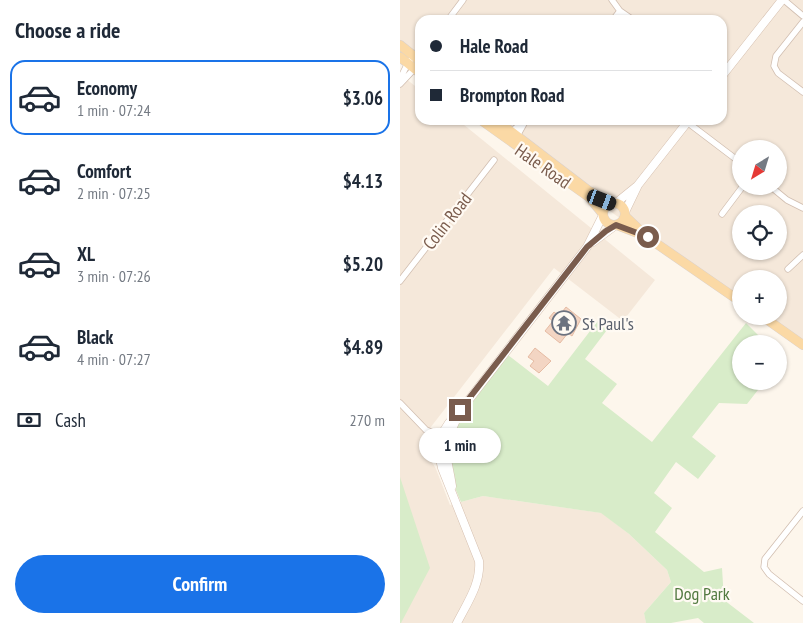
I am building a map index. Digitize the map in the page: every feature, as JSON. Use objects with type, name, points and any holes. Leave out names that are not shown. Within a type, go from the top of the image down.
[{"type":"main road","points":[[400,45],[415,60]]},
{"type":"main road","points":[[400,57],[415,61]]},
{"type":"main road","name":"Hale Road","points":[[490,125],[511,137],[589,191],[614,203]]},
{"type":"main road","name":"Hale Road","points":[[500,125],[511,137],[589,197],[603,214]]},
{"type":"main road","points":[[648,237],[606,222],[603,214],[606,207],[614,203],[623,208],[625,214],[648,237],[732,296]]},
{"type":"main road","points":[[616,225],[624,220],[625,214]]},
{"type":"main road","points":[[775,325],[803,345]]},
{"type":"street","points":[[452,15],[463,0]]},
{"type":"street","points":[[612,0],[620,11],[626,15]]},
{"type":"street","points":[[727,70],[783,0],[803,16]]},
{"type":"street","points":[[616,15],[620,11]]},
{"type":"street","points":[[803,22],[776,56],[774,66],[778,73],[803,92]]},
{"type":"street","points":[[400,79],[415,64]]},
{"type":"street","points":[[400,84],[415,65]]},
{"type":"street","points":[[511,137],[522,125]]},
{"type":"street","points":[[625,214],[638,185],[685,125]]},
{"type":"street","points":[[693,125],[732,156]]},
{"type":"street","name":"Colin Road","points":[[400,281],[494,160]]},
{"type":"street","points":[[614,203],[638,185]]},
{"type":"street","points":[[722,214],[736,195]]},
{"type":"street","points":[[781,195],[803,208]]},
{"type":"street","points":[[587,247],[603,214]]},
{"type":"street","points":[[457,623],[475,588],[480,572],[479,560],[454,494],[446,480],[438,454],[444,437],[445,427],[587,247],[616,225]]},
{"type":"street","points":[[788,269],[803,255]]},
{"type":"street","points":[[400,403],[426,430],[444,437]]},
{"type":"street","points":[[803,511],[765,559],[764,567],[769,574],[803,601]]},
{"type":"shaded area","points":[[400,0],[803,0],[803,344],[776,325],[787,325],[787,270],[732,270],[732,296],[614,214],[496,125],[727,125],[727,15],[415,15],[415,63],[400,52]]},
{"type":"shaded area","points":[[400,74],[415,86],[415,125],[464,125],[655,280],[623,321],[554,268],[420,441],[436,469],[450,505],[483,496],[602,513],[629,534],[667,570],[671,582],[644,613],[646,623],[400,623]]},
{"type":"green space","name":"Dog Park","points":[[600,318],[610,326],[585,359],[617,384],[602,403],[652,442],[732,341],[732,390],[758,390],[747,404],[719,403],[692,437],[716,456],[698,479],[676,462],[654,493],[672,508],[655,532],[704,572],[722,568],[724,600],[754,623],[704,623],[698,618],[671,623],[646,623],[644,613],[671,582],[667,570],[629,534],[601,513],[483,496],[461,502],[449,471],[447,453],[450,439],[456,426],[471,401],[508,355],[548,386]]},
{"type":"green space","points":[[744,325],[748,325],[758,335],[737,335]]},
{"type":"green space","points":[[400,477],[430,568],[401,623],[400,623]]},
{"type":"building","name":"St Paul's","points":[[566,307],[581,319],[572,336],[568,333],[560,343],[545,331],[553,321],[549,318],[554,312],[559,316]]},
{"type":"building","points":[[535,348],[551,361],[539,373],[530,366],[534,361],[528,357]]},
{"type":"place","name":"St Paul's","points":[[564,323]]},
{"type":"route","points":[[460,410],[587,247],[616,225],[648,237]]}]
